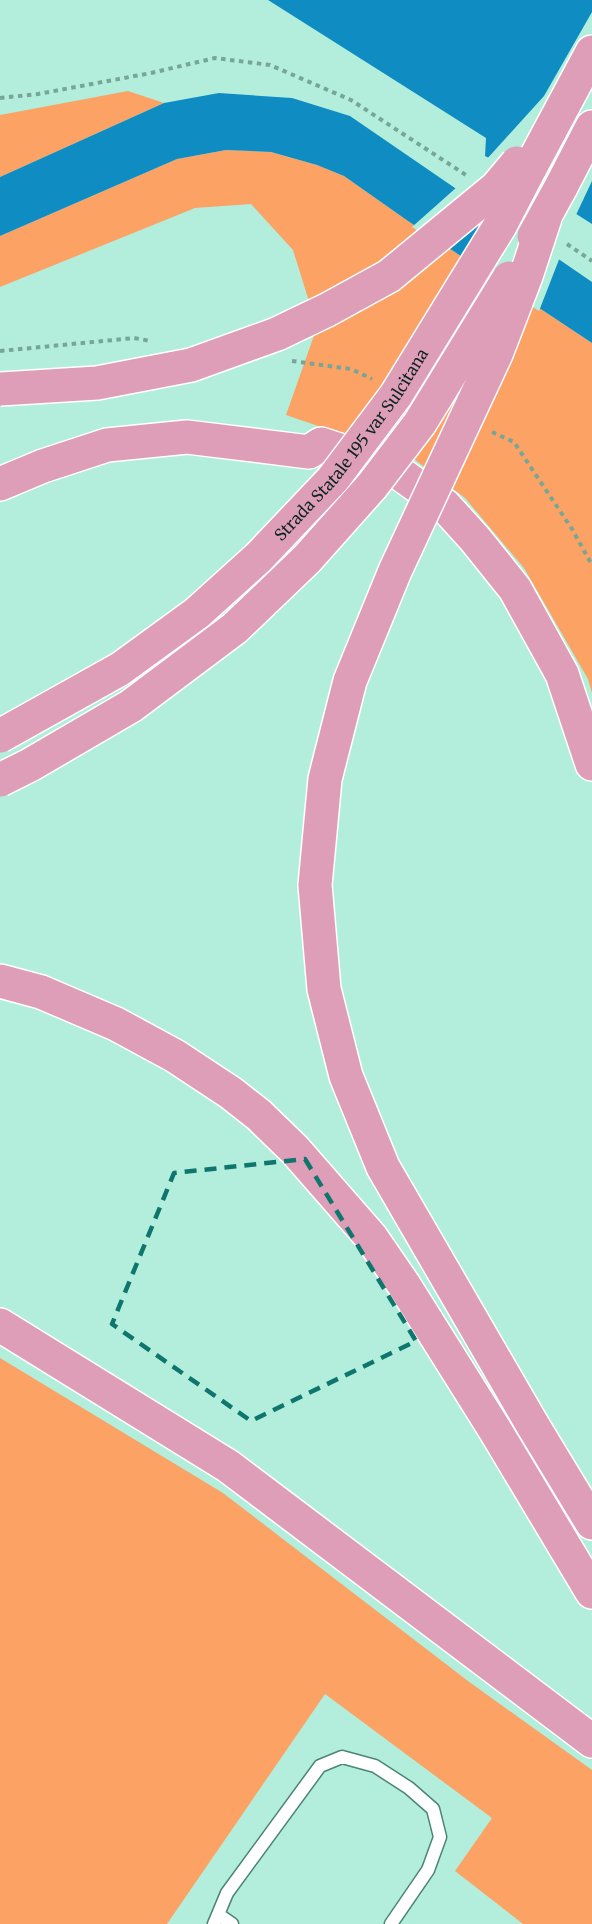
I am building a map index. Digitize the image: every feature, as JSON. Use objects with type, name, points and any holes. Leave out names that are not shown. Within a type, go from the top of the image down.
[{"type":"highway","name":"Strada Statale 195 var Sulcitana","points":[[0,736],[120,669],[197,613],[259,557],[333,479],[396,395],[501,224],[592,52]]},
{"type":"highway","points":[[0,389],[97,383],[191,365],[277,334],[327,310],[389,276],[496,188],[563,107]]},
{"type":"highway","points":[[592,127],[554,230],[526,276],[496,354],[395,572],[350,681],[325,779],[315,885],[324,989],[346,1076],[383,1167],[592,1523]]},
{"type":"highway","points":[[0,780],[131,706],[235,628],[307,559],[372,486],[420,423],[554,230]]},
{"type":"highway","points":[[0,484],[43,466],[107,444],[187,437],[309,452],[321,444],[391,467],[445,506],[515,589],[562,675],[592,764]]},
{"type":"highway","points":[[0,981],[41,992],[116,1024],[176,1056],[231,1093],[295,1150],[371,1237],[489,1420],[592,1592]]},
{"type":"highway","points":[[0,1325],[228,1466],[592,1741]]},
{"type":"lane","points":[[232,1924],[217,1920],[227,1893],[320,1766],[342,1756],[375,1766],[409,1788],[433,1809],[440,1838],[429,1870],[391,1924]]},
{"type":"path","points":[[0,98],[72,88],[214,58],[270,65],[351,100],[469,177]]},
{"type":"path","points":[[554,230],[592,261]]},
{"type":"path","points":[[0,351],[134,338],[157,341]]},
{"type":"path","points":[[282,359],[351,369],[373,379]]},
{"type":"path","points":[[482,428],[514,442],[572,529],[592,565]]},
{"type":"highlighted area","points":[[305,1159],[416,1341],[251,1421],[112,1324],[174,1173]]},
{"type":"shaded area","points":[[128,91],[164,103],[0,177],[0,115]]},
{"type":"shaded area","points":[[226,150],[271,152],[317,165],[344,176],[592,343],[592,693],[588,679],[524,568],[465,498],[414,459],[286,415],[317,327],[293,250],[251,204],[195,208],[0,287],[0,236],[177,159]]},
{"type":"shaded area","points":[[0,1358],[223,1493],[468,1681],[592,1770],[592,1924],[523,1924],[455,1871],[492,1818],[325,1694],[167,1924],[0,1924]]},
{"type":"water","points":[[268,0],[592,0],[592,224],[573,212],[539,183],[485,156],[486,138]]},
{"type":"water","points":[[219,93],[292,98],[350,116],[592,282],[592,343],[344,176],[317,165],[271,152],[226,150],[177,159],[0,236],[0,177],[164,103]]},
{"type":"pier","points":[[592,12],[592,181],[575,217],[537,186],[486,160],[544,96]]},
{"type":"pier","points":[[457,187],[487,207],[442,247],[412,227]]},
{"type":"pier","points":[[497,214],[560,257],[539,311],[469,265]]}]
